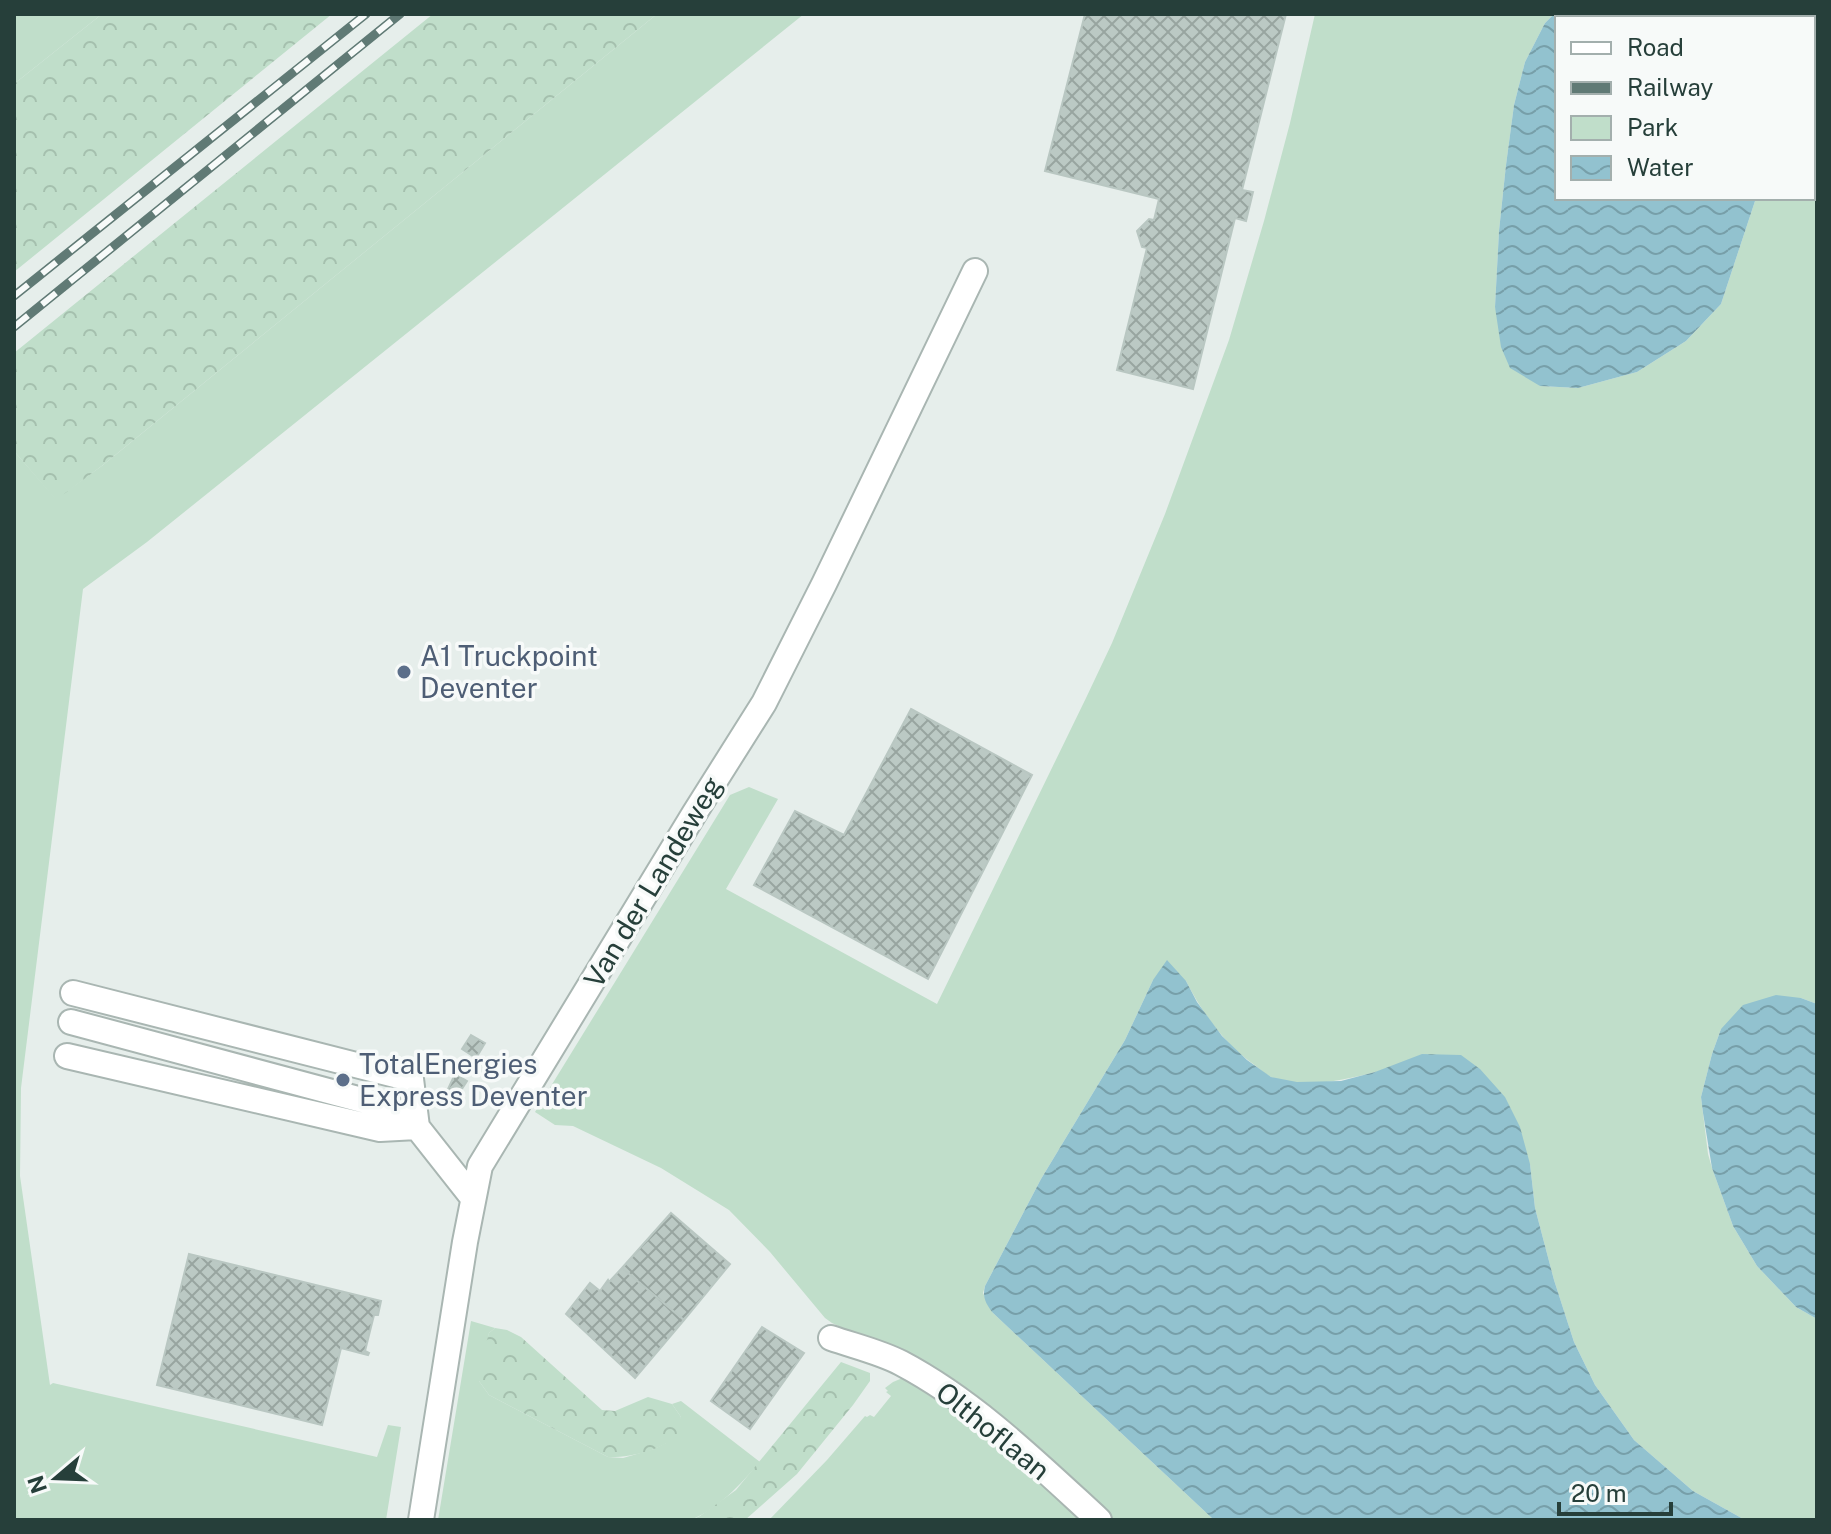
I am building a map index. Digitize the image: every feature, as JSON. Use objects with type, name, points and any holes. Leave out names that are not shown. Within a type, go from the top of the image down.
[{"type":"street","name":"Van der Landeweg","points":[[421,1520],[480,1166],[764,703],[975,271]]},
{"type":"street","points":[[73,993],[411,1079],[417,1127]]},
{"type":"street","points":[[71,1022],[388,1107],[417,1127],[473,1198]]},
{"type":"street","points":[[67,1056],[380,1129],[417,1127]]},
{"type":"street","name":"Olthoflaan","points":[[831,1338],[898,1361],[947,1391],[1029,1456],[1099,1520]]},
{"type":"green space","points":[[14,14],[102,14],[14,84]]},
{"type":"green space","points":[[102,14],[332,14],[14,272],[14,84]]},
{"type":"green space","points":[[433,14],[657,14],[56,500],[14,451],[14,353]]},
{"type":"green space","points":[[657,14],[804,14],[147,542],[83,589],[21,1088],[20,1176],[50,1385],[53,1383],[377,1457],[388,1425],[401,1427],[386,1520],[14,1520],[14,451],[56,499],[103,465]]},
{"type":"green space","points":[[1315,14],[1554,14],[1545,23],[1525,62],[1514,105],[1499,231],[1495,307],[1540,386],[1578,388],[1637,372],[1686,341],[1721,304],[1755,200],[1815,200],[1815,16],[1744,14],[1817,14],[1817,1004],[1801,998],[1721,1029],[1701,1097],[1708,1154],[1733,1226],[1757,1266],[1796,1307],[1817,1319],[1817,1520],[1745,1520],[1693,1491],[1634,1440],[1595,1385],[1574,1342],[1535,1208],[1530,1164],[1375,1072],[1337,1081],[1310,1083],[1283,1081],[1269,1076],[1225,1039],[1207,1017],[1186,981],[1153,980],[1125,1040],[1041,1179],[983,1293],[993,1313],[1214,1520],[1110,1520],[874,1343],[825,1318],[770,1252],[729,1210],[661,1168],[573,1126],[555,1125],[535,1112],[730,795],[749,787],[778,799],[726,889],[937,1004],[1112,643],[1165,514],[1229,340],[1290,123]]},
{"type":"green space","points":[[471,1321],[495,1328],[489,1333],[479,1381],[489,1395],[608,1457],[623,1458],[666,1443],[681,1417],[672,1404],[681,1401],[760,1462],[720,1502],[691,1520],[438,1520]]},
{"type":"green space","points":[[495,1328],[521,1337],[602,1410],[615,1411],[648,1397],[672,1404],[681,1417],[679,1430],[658,1448],[608,1457],[489,1395],[479,1381],[478,1372],[489,1333]]},
{"type":"green space","points":[[841,1362],[870,1373],[870,1381],[797,1474],[745,1520],[691,1520],[736,1490]]},
{"type":"green space","points":[[905,1377],[998,1438],[1087,1520],[769,1520],[865,1416],[874,1417],[891,1396],[885,1388]]},
{"type":"water","points":[[1554,14],[1746,16],[1555,16],[1555,200],[1755,200],[1721,304],[1686,341],[1637,372],[1578,388],[1540,386],[1510,368],[1501,347],[1495,307],[1499,231],[1514,105],[1525,62],[1545,23]]},
{"type":"water","points":[[1167,960],[1186,981],[1222,1036],[1271,1077],[1297,1082],[1341,1081],[1422,1054],[1461,1055],[1480,1069],[1505,1097],[1520,1127],[1530,1164],[1535,1208],[1554,1280],[1574,1342],[1595,1385],[1634,1440],[1693,1491],[1745,1520],[1214,1520],[993,1313],[985,1300],[985,1286],[1041,1179],[1125,1040],[1153,980]]},
{"type":"water","points":[[1776,995],[1801,998],[1817,1004],[1817,1319],[1796,1307],[1757,1266],[1733,1226],[1712,1168],[1703,1113],[1701,1097],[1721,1029],[1743,1005]]},
{"type":"building","points":[[1085,14],[1286,14],[1242,190],[1253,192],[1246,221],[1235,218],[1193,389],[1117,370],[1147,248],[1142,247],[1137,231],[1149,219],[1154,220],[1159,199],[1045,171]]},
{"type":"building","points":[[911,709],[1032,775],[928,979],[754,885],[795,811],[844,835]]},
{"type":"building","points":[[471,1035],[485,1043],[476,1058],[462,1049]]},
{"type":"building","points":[[455,1074],[467,1081],[458,1095],[448,1089]]},
{"type":"building","points":[[671,1213],[730,1264],[684,1320],[622,1268]]},
{"type":"building","points":[[189,1254],[381,1301],[378,1315],[374,1315],[365,1351],[368,1355],[341,1348],[322,1425],[157,1385]]},
{"type":"building","points":[[622,1268],[684,1320],[635,1378],[566,1314],[590,1283],[600,1291]]},
{"type":"building","points":[[762,1327],[804,1353],[750,1429],[711,1401]]},
{"type":"railway","points":[[14,296],[366,14]]},
{"type":"railway","points":[[14,327],[400,14]]},
{"type":"place","name":"A1 Truckpoint Deventer","points":[[404,672]]},
{"type":"place","name":"TotalEnergies Express Deventer","points":[[343,1080]]}]
